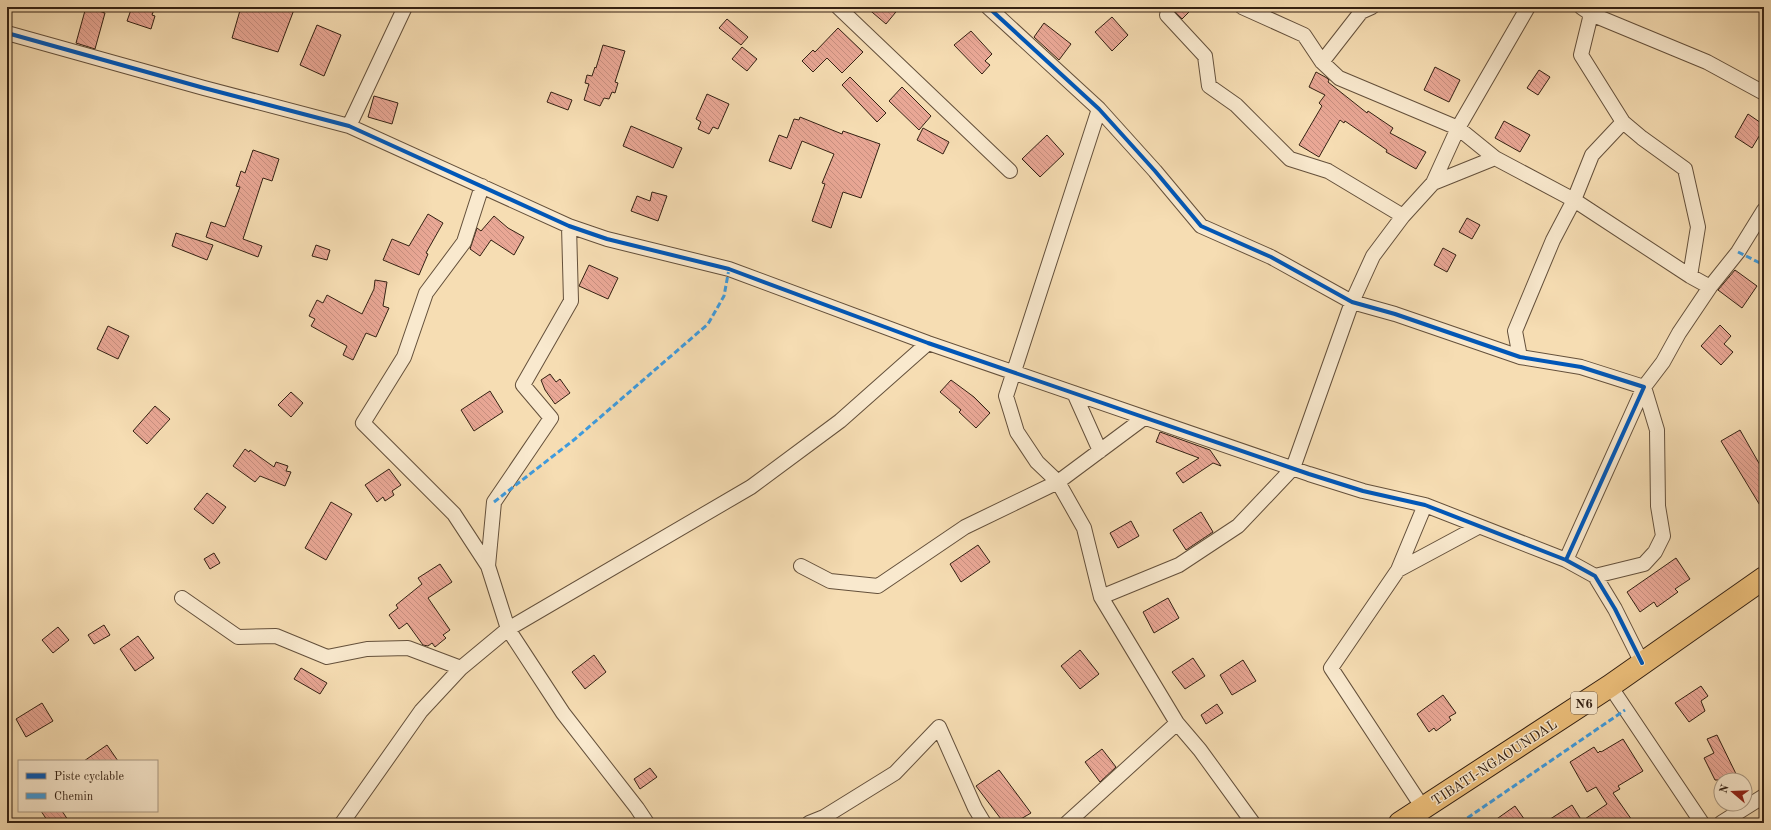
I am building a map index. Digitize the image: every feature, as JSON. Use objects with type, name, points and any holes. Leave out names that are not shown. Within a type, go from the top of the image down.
[{"type":"highway","name":"TIBATI-NGAOUNDAL","points":[[1400,823],[1610,686],[1764,578]]},
{"type":"street","points":[[348,126],[405,7]]},
{"type":"street","points":[[838,7],[1010,171]]},
{"type":"street","points":[[988,7],[1099,109],[1201,226],[1271,257],[1352,302],[1395,314],[1520,357],[1581,368],[1644,387]]},
{"type":"street","points":[[1242,7],[1304,35],[1322,62],[1340,78],[1458,128],[1495,158],[1574,200],[1690,276],[1710,287]]},
{"type":"street","points":[[1322,62],[1361,12],[1372,7]]},
{"type":"street","points":[[1101,597],[1179,565],[1238,526],[1292,468],[1352,302],[1373,256],[1403,216],[1433,183],[1458,128],[1528,7]]},
{"type":"street","points":[[1690,276],[1698,227],[1684,169],[1623,122],[1581,55],[1586,10],[1707,62],[1764,93]]},
{"type":"street","points":[[1167,15],[1205,56],[1209,86],[1236,105],[1290,159],[1328,171],[1403,216]]},
{"type":"street","points":[[7,33],[204,88],[348,126],[569,226],[606,239],[730,269],[928,343],[1144,418],[1362,490],[1425,505],[1566,560],[1595,576],[1615,609],[1642,663]]},
{"type":"street","points":[[1099,109],[1006,396],[1017,432],[1036,462],[1058,482],[1084,528],[1101,597],[1177,723],[1200,750],[1253,823]]},
{"type":"street","points":[[1520,357],[1515,331],[1553,240],[1574,200],[1592,155],[1623,122]]},
{"type":"street","points":[[1433,183],[1495,158]]},
{"type":"street","points":[[482,186],[464,242],[426,293],[404,357],[363,423],[454,514],[488,566],[508,629],[563,713],[638,808],[647,823]]},
{"type":"street","points":[[1566,560],[1644,387],[1663,362],[1679,333],[1710,287],[1738,252],[1764,210]]},
{"type":"street","points":[[488,566],[494,502],[551,418],[523,385],[571,301],[569,226]]},
{"type":"street","points":[[342,823],[421,711],[461,668],[508,629],[751,487],[840,420],[928,343]]},
{"type":"street","points":[[1595,576],[1644,564],[1656,552],[1663,536],[1658,506],[1657,430],[1644,387]]},
{"type":"street","points":[[1074,394],[1100,451]]},
{"type":"street","points":[[801,566],[830,581],[878,586],[965,527],[1058,482],[1144,418]]},
{"type":"street","points":[[1423,808],[1331,668],[1398,570],[1425,505]]},
{"type":"street","points":[[1398,570],[1478,526]]},
{"type":"street","points":[[182,598],[238,637],[276,636],[327,657],[367,649],[408,648],[461,668]]},
{"type":"street","points":[[1610,686],[1702,823]]},
{"type":"street","points":[[1067,823],[1177,723]]},
{"type":"street","points":[[809,823],[824,817],[895,773],[939,727],[975,808],[984,823]]},
{"type":"street","points":[[1721,823],[1764,796]]},
{"type":"building","points":[[86,7],[105,13],[95,49],[76,43]]},
{"type":"building","points":[[132,7],[155,7],[152,15],[155,16],[151,29],[127,21]]},
{"type":"building","points":[[241,7],[295,7],[278,52],[232,38]]},
{"type":"building","points":[[866,7],[900,7],[886,24]]},
{"type":"building","points":[[1170,7],[1194,7],[1182,19]]},
{"type":"building","points":[[1112,17],[1128,35],[1112,51],[1095,32]]},
{"type":"building","points":[[727,19],[748,37],[741,45],[719,28]]},
{"type":"building","points":[[1044,23],[1071,44],[1059,60],[1034,37]]},
{"type":"building","points":[[317,25],[341,35],[324,76],[300,65]]},
{"type":"building","points":[[838,28],[863,52],[842,73],[827,58],[813,72],[802,61],[813,50],[815,52]]},
{"type":"building","points":[[971,31],[992,54],[985,61],[990,65],[982,74],[954,45]]},
{"type":"building","points":[[603,45],[625,51],[615,82],[618,83],[615,93],[612,92],[609,99],[604,98],[600,106],[584,100],[589,84],[585,83],[587,75],[592,76]]},
{"type":"building","points":[[742,47],[757,59],[747,71],[732,59]]},
{"type":"building","points":[[1435,67],[1460,80],[1449,102],[1424,90]]},
{"type":"building","points":[[1539,70],[1550,77],[1538,95],[1527,88]]},
{"type":"building","points":[[1316,72],[1327,78],[1329,80],[1328,82],[1367,113],[1368,111],[1393,128],[1390,133],[1426,152],[1416,169],[1386,152],[1387,150],[1345,121],[1344,123],[1340,120],[1319,157],[1299,145],[1322,106],[1319,103],[1325,95],[1309,87]]},
{"type":"building","points":[[850,77],[886,113],[877,122],[842,85]]},
{"type":"building","points":[[902,87],[931,116],[919,130],[889,101]]},
{"type":"building","points":[[551,92],[572,100],[568,110],[547,102]]},
{"type":"building","points":[[707,94],[729,104],[718,129],[713,127],[709,134],[698,129],[701,122],[696,119]]},
{"type":"building","points":[[374,96],[398,103],[392,124],[368,117]]},
{"type":"building","points":[[1748,114],[1764,125],[1764,128],[1752,148],[1735,137]]},
{"type":"building","points":[[800,117],[842,134],[843,131],[880,144],[861,198],[843,192],[831,228],[812,221],[825,184],[822,183],[834,154],[802,141],[791,169],[769,161],[779,135],[787,138],[794,119],[799,120]]},
{"type":"building","points":[[1504,121],[1530,135],[1520,152],[1495,138]]},
{"type":"building","points":[[631,126],[682,148],[673,168],[623,146]]},
{"type":"building","points":[[923,128],[949,142],[943,154],[917,140]]},
{"type":"building","points":[[1047,135],[1064,154],[1040,177],[1022,159]]},
{"type":"building","points":[[253,150],[279,159],[272,181],[263,178],[243,239],[262,246],[258,257],[206,237],[211,222],[225,227],[240,187],[236,186],[241,171],[245,173]]},
{"type":"building","points":[[652,192],[667,196],[658,221],[631,211],[637,196],[650,201]]},
{"type":"building","points":[[428,214],[443,223],[426,253],[428,254],[419,275],[383,260],[392,239],[409,246]]},
{"type":"building","points":[[494,216],[508,228],[524,237],[514,255],[491,240],[480,256],[470,249],[477,228],[481,231]]},
{"type":"building","points":[[1467,218],[1480,225],[1472,239],[1459,232]]},
{"type":"building","points":[[176,233],[213,245],[207,260],[172,246]]},
{"type":"building","points":[[316,245],[330,250],[327,260],[312,256]]},
{"type":"building","points":[[1443,248],[1456,255],[1447,272],[1434,265]]},
{"type":"building","points":[[589,265],[618,278],[608,299],[579,286]]},
{"type":"building","points":[[1735,270],[1757,286],[1742,308],[1718,290]]},
{"type":"building","points":[[375,280],[387,282],[383,306],[389,308],[376,337],[366,333],[353,360],[343,355],[347,346],[311,326],[315,319],[309,316],[317,300],[323,303],[327,295],[362,314],[374,289]]},
{"type":"building","points":[[1720,325],[1731,336],[1724,344],[1733,352],[1721,365],[1701,346]]},
{"type":"building","points":[[108,326],[129,336],[118,359],[97,349]]},
{"type":"building","points":[[550,374],[556,382],[560,379],[570,393],[555,404],[545,390],[541,380]]},
{"type":"building","points":[[951,380],[974,397],[990,413],[976,428],[959,412],[961,410],[940,392]]},
{"type":"building","points":[[490,391],[503,412],[474,431],[461,410]]},
{"type":"building","points":[[291,392],[303,403],[291,417],[278,405]]},
{"type":"building","points":[[155,406],[170,419],[147,444],[133,431]]},
{"type":"building","points":[[1740,430],[1764,472],[1764,512],[1721,441]]},
{"type":"building","points":[[1160,432],[1210,450],[1221,466],[1213,463],[1183,483],[1176,473],[1199,458],[1156,442]]},
{"type":"building","points":[[245,449],[249,452],[250,450],[274,467],[276,462],[288,466],[286,471],[291,472],[285,486],[260,476],[255,482],[233,466]]},
{"type":"building","points":[[389,469],[401,485],[392,491],[394,495],[385,501],[383,497],[377,502],[365,485]]},
{"type":"building","points":[[207,493],[226,507],[213,524],[194,509]]},
{"type":"building","points":[[331,502],[352,514],[326,560],[305,548]]},
{"type":"building","points":[[1201,512],[1213,532],[1186,550],[1173,530]]},
{"type":"building","points":[[1131,521],[1139,536],[1118,548],[1110,533]]},
{"type":"building","points":[[978,545],[990,562],[961,582],[950,564]]},
{"type":"building","points":[[214,553],[220,563],[210,569],[204,559]]},
{"type":"building","points":[[1676,558],[1690,579],[1675,589],[1678,592],[1657,607],[1654,602],[1640,612],[1627,592]]},
{"type":"building","points":[[440,564],[452,582],[428,598],[450,630],[443,635],[446,638],[435,647],[432,643],[428,646],[423,645],[407,623],[399,629],[389,615],[398,608],[396,605],[422,584],[418,578]]},
{"type":"building","points":[[1168,598],[1179,618],[1154,633],[1143,612]]},
{"type":"building","points":[[104,625],[110,635],[94,644],[88,635]]},
{"type":"building","points":[[58,627],[69,640],[53,653],[42,640]]},
{"type":"building","points":[[138,636],[154,658],[135,671],[120,649]]},
{"type":"building","points":[[1080,650],[1099,674],[1080,689],[1061,666]]},
{"type":"building","points":[[594,655],[606,672],[585,689],[572,672]]},
{"type":"building","points":[[1193,658],[1205,676],[1185,689],[1172,672]]},
{"type":"building","points":[[1243,660],[1256,681],[1232,695],[1220,675]]},
{"type":"building","points":[[301,668],[327,683],[320,694],[294,679]]},
{"type":"building","points":[[1701,686],[1708,696],[1701,701],[1705,711],[1689,722],[1675,703]]},
{"type":"building","points":[[1443,695],[1456,713],[1449,717],[1451,720],[1436,731],[1434,728],[1429,732],[1417,714]]},
{"type":"building","points":[[42,703],[53,721],[26,737],[16,719]]},
{"type":"building","points":[[1217,704],[1223,713],[1206,724],[1201,715]]},
{"type":"building","points":[[1717,735],[1735,772],[1713,772],[1713,776],[1704,758],[1714,753],[1707,739]]},
{"type":"building","points":[[1623,739],[1643,771],[1618,786],[1620,789],[1613,793],[1634,823],[1544,823],[1572,805],[1582,821],[1607,804],[1596,787],[1587,792],[1570,762],[1594,747],[1598,753]]},
{"type":"building","points":[[107,745],[117,760],[85,760]]},
{"type":"building","points":[[1102,749],[1116,767],[1100,782],[1085,762]]},
{"type":"building","points":[[650,768],[657,777],[640,789],[634,779]]},
{"type":"building","points":[[999,770],[1031,813],[1014,823],[1004,823],[976,786]]},
{"type":"building","points":[[1515,806],[1527,823],[1491,823]]},
{"type":"building","points":[[42,812],[63,812],[70,823],[49,823]]},
{"type":"marked path","points":[[1738,252],[1764,265]]},
{"type":"marked path","points":[[494,502],[575,439],[708,324],[724,296],[729,269]]},
{"type":"marked path","points":[[1460,823],[1625,710]]},
{"type":"cycle path","points":[[988,7],[1099,109],[1155,171],[1201,226],[1271,257],[1352,302],[1395,314],[1520,357],[1581,367],[1644,387],[1566,560]]},
{"type":"cycle path","points":[[7,33],[204,88],[349,126],[569,226],[607,239],[729,269],[928,343],[1309,474],[1363,491],[1425,505],[1566,560],[1595,576],[1615,609],[1642,663]]}]
